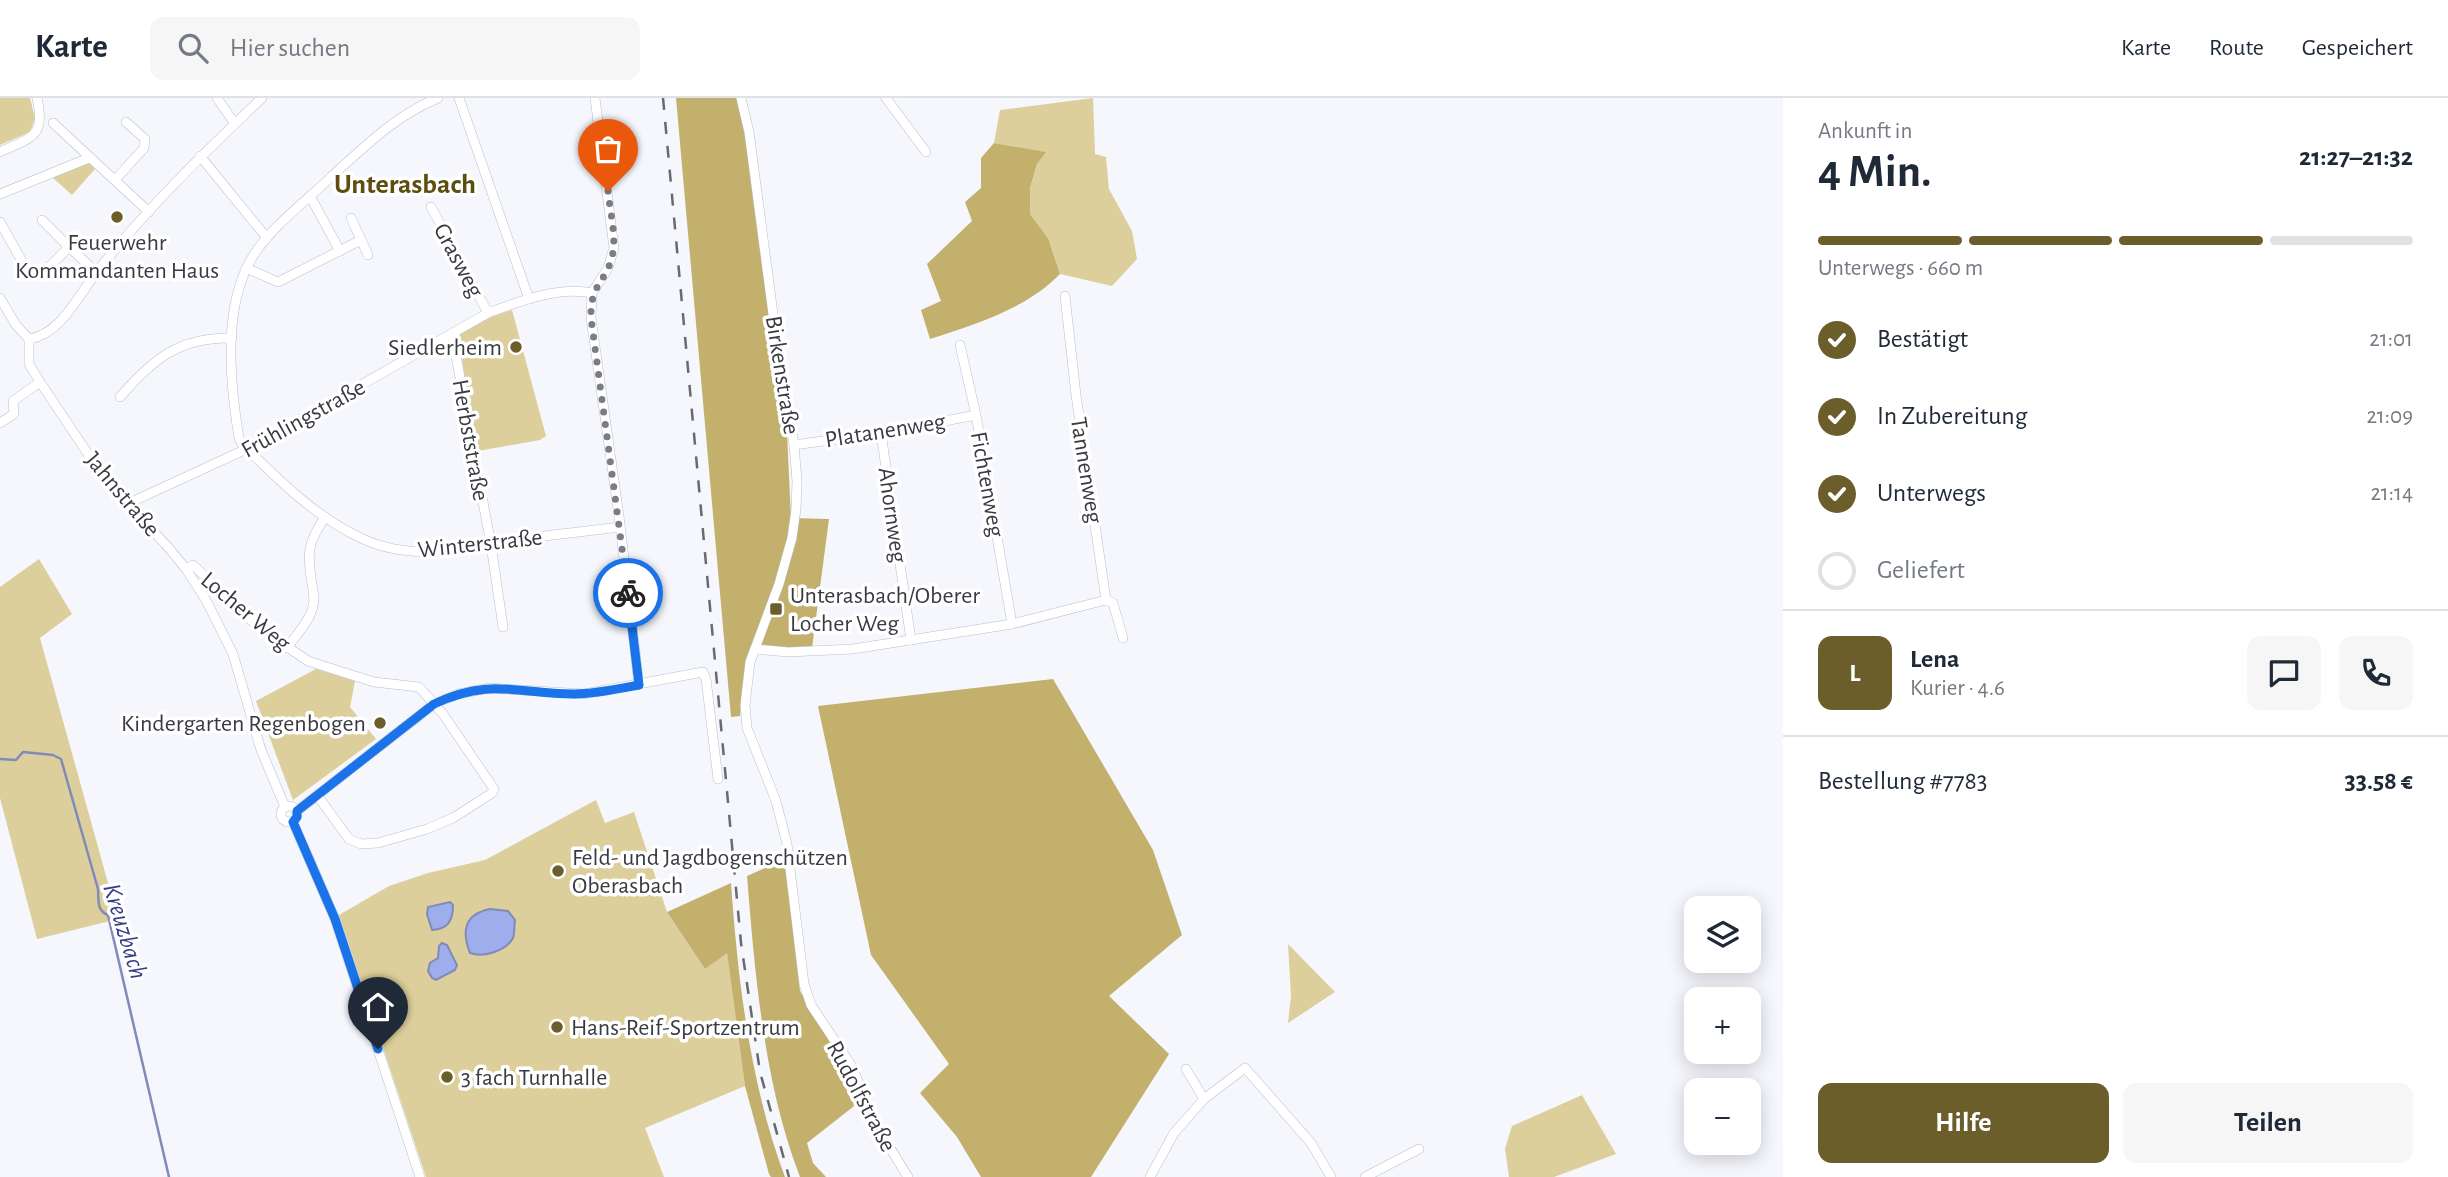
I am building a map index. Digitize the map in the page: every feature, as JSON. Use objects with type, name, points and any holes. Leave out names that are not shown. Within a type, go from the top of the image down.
[{"type":"street","points":[[0,152],[28,139],[39,129],[41,116],[37,98]]},
{"type":"street","points":[[217,98],[235,124]]},
{"type":"street","points":[[29,339],[44,334],[62,318],[96,272],[173,183],[262,98]]},
{"type":"street","points":[[247,449],[239,438],[231,393],[234,310],[246,268],[267,238],[382,132],[424,101],[438,98]]},
{"type":"street","points":[[459,98],[529,299]]},
{"type":"street","points":[[595,98],[614,248],[608,268],[592,293],[591,318],[639,685]]},
{"type":"street","name":"Birkenstraße","points":[[741,98],[749,132],[794,445],[796,509],[792,538],[767,621],[755,649]]},
{"type":"street","points":[[886,98],[926,152]]},
{"type":"street","points":[[115,180],[144,148],[145,139],[126,122]]},
{"type":"street","points":[[53,123],[149,212]]},
{"type":"street","points":[[200,156],[267,238]]},
{"type":"street","points":[[0,194],[89,158]]},
{"type":"street","points":[[310,196],[340,251]]},
{"type":"street","name":"Grasweg","points":[[430,207],[488,313]]},
{"type":"street","points":[[351,218],[368,256]]},
{"type":"street","points":[[42,220],[96,272]]},
{"type":"street","points":[[0,222],[28,272],[33,276],[43,273],[69,247]]},
{"type":"street","points":[[246,268],[278,282],[361,240]]},
{"type":"street","name":"Frühlingstraße","points":[[129,505],[247,449],[488,313],[529,299],[570,291],[592,293]]},
{"type":"street","name":"Tannenweg","points":[[1065,296],[1076,395],[1106,600],[1113,603],[1123,638]]},
{"type":"street","name":"Jahnstraße","points":[[0,298],[16,325],[29,339],[29,364],[100,472],[189,567],[221,627],[233,654],[261,750],[285,807],[281,817],[288,823],[293,822],[335,919],[420,1177]]},
{"type":"street","name":"Herbststraße","points":[[450,336],[454,345],[491,545],[503,627]]},
{"type":"street","points":[[120,397],[136,378],[167,352],[183,344],[211,337],[232,338]]},
{"type":"street","name":"Fichtenweg","points":[[960,345],[976,415],[1012,624]]},
{"type":"street","points":[[0,423],[14,414],[13,401],[40,382]]},
{"type":"street","name":"Platanenweg","points":[[794,445],[881,433],[976,415]]},
{"type":"street","name":"Ahornweg","points":[[881,433],[911,640]]},
{"type":"street","name":"Winterstraße","points":[[247,449],[290,491],[325,517],[365,540],[401,551],[441,552],[620,527]]},
{"type":"street","points":[[287,648],[313,607],[314,597],[307,556],[313,535],[325,517]]},
{"type":"street","name":"Locher Weg","points":[[189,567],[258,627],[308,661],[374,682],[414,685],[425,692],[492,784],[492,793],[453,818],[427,829],[378,843],[361,844],[349,839],[317,795]]},
{"type":"street","points":[[755,649],[788,652],[830,650],[911,640],[1012,624],[1106,600]]},
{"type":"street","name":"Rudolfstraße","points":[[755,649],[750,662],[745,705],[747,728],[776,801],[787,844],[804,984],[811,1006],[851,1065],[879,1130],[908,1177]]},
{"type":"street","points":[[297,811],[434,704],[458,694],[489,688],[520,688],[572,694],[639,685],[703,672],[718,779]]},
{"type":"street","points":[[285,807],[297,811]]},
{"type":"street","points":[[293,822],[297,811]]},
{"type":"street","points":[[1150,1177],[1174,1133],[1204,1098],[1245,1068],[1311,1143],[1331,1177]]},
{"type":"street","points":[[1186,1069],[1204,1098]]},
{"type":"street","points":[[1365,1177],[1419,1149]]},
{"type":"shaded area","points":[[0,98],[30,98],[35,118],[30,132],[0,145]]},
{"type":"shaded area","points":[[676,98],[742,98],[786,412],[791,518],[829,519],[812,648],[754,646],[746,662],[740,716],[731,717]]},
{"type":"shaded area","points":[[1093,98],[1095,154],[1106,157],[1109,189],[1132,231],[1137,259],[1112,286],[1060,274],[1048,238],[1030,214],[1030,188],[1037,164],[1045,152],[994,143],[1000,110]]},
{"type":"shaded area","points":[[994,143],[1046,152],[1037,164],[1030,188],[1030,214],[1048,238],[1060,274],[1032,297],[1000,314],[930,339],[921,310],[941,301],[927,264],[972,221],[965,202],[981,188],[981,158]]},
{"type":"shaded area","points":[[87,161],[95,169],[72,195],[52,177]]},
{"type":"shaded area","points":[[512,310],[546,436],[540,440],[478,451],[459,343],[460,334],[478,321]]},
{"type":"shaded area","points":[[39,559],[72,614],[40,638],[118,919],[37,939],[0,798],[0,587]]},
{"type":"shaded area","points":[[316,669],[355,681],[350,707],[376,739],[293,800],[256,701]]},
{"type":"shaded area","points":[[1053,679],[1153,850],[1182,935],[1109,996],[1169,1054],[1091,1177],[981,1177],[957,1137],[920,1093],[949,1064],[871,955],[818,706]]},
{"type":"shaded area","name":"Hans-Reif-Sportzentrum","points":[[596,800],[605,823],[634,812],[667,912],[705,969],[727,952],[745,1086],[645,1128],[664,1177],[426,1177],[339,915],[389,886],[428,873],[485,860]]},
{"type":"shaded area","points":[[785,859],[800,991],[863,1099],[807,1143],[813,1163],[826,1177],[800,1177],[778,1105],[763,1029],[747,876]]},
{"type":"shaded area","points":[[731,883],[737,957],[754,1069],[785,1177],[771,1177],[769,1174],[745,1086],[727,953],[705,969],[667,912]]},
{"type":"shaded area","points":[[1288,944],[1335,992],[1288,1023],[1291,996]]},
{"type":"shaded area","points":[[1582,1095],[1616,1154],[1554,1177],[1509,1177],[1505,1149],[1512,1126]]},
{"type":"water","points":[[450,902],[453,905],[451,920],[442,928],[432,930],[427,914],[428,907]]},
{"type":"water","points":[[490,909],[508,911],[515,920],[513,938],[505,947],[494,952],[481,955],[470,953],[466,937],[467,924],[475,915]]},
{"type":"water","points":[[442,943],[447,945],[457,965],[455,970],[436,980],[428,971],[430,963],[438,958],[439,946]]},
{"type":"waterway","name":"Kreuzbach","points":[[0,759],[16,760],[23,752],[53,755],[61,759],[98,889],[98,901],[108,915],[169,1177]]},
{"type":"railway","points":[[663,98],[741,943],[760,1072],[789,1177]]},
{"type":"way so far","points":[[608,191],[614,248],[608,268],[592,293],[591,318],[628,593]]},
{"type":"place","name":"Feuerwehr Kommandanten Haus","points":[[117,217]]},
{"type":"place","name":"Siedlerheim","points":[[516,347]]},
{"type":"place","name":"Unterasbach/Oberer Locher Weg","points":[[776,609]]},
{"type":"place","name":"Kindergarten Regenbogen","points":[[380,723]]},
{"type":"place","name":"Feld- und Jagdbogenschützen Oberasbach","points":[[558,871]]},
{"type":"place","name":"Hans-Reif-Sportzentrum","points":[[557,1027]]},
{"type":"place","name":"3 fach Turnhalle","points":[[447,1077]]},
{"type":"district","name":"Unterasbach","points":[[405,183]]},
{"type":"route","points":[[378,1049],[335,919],[293,822],[297,811],[434,704],[458,694],[504,687],[584,694],[639,685],[628,593]]}]
